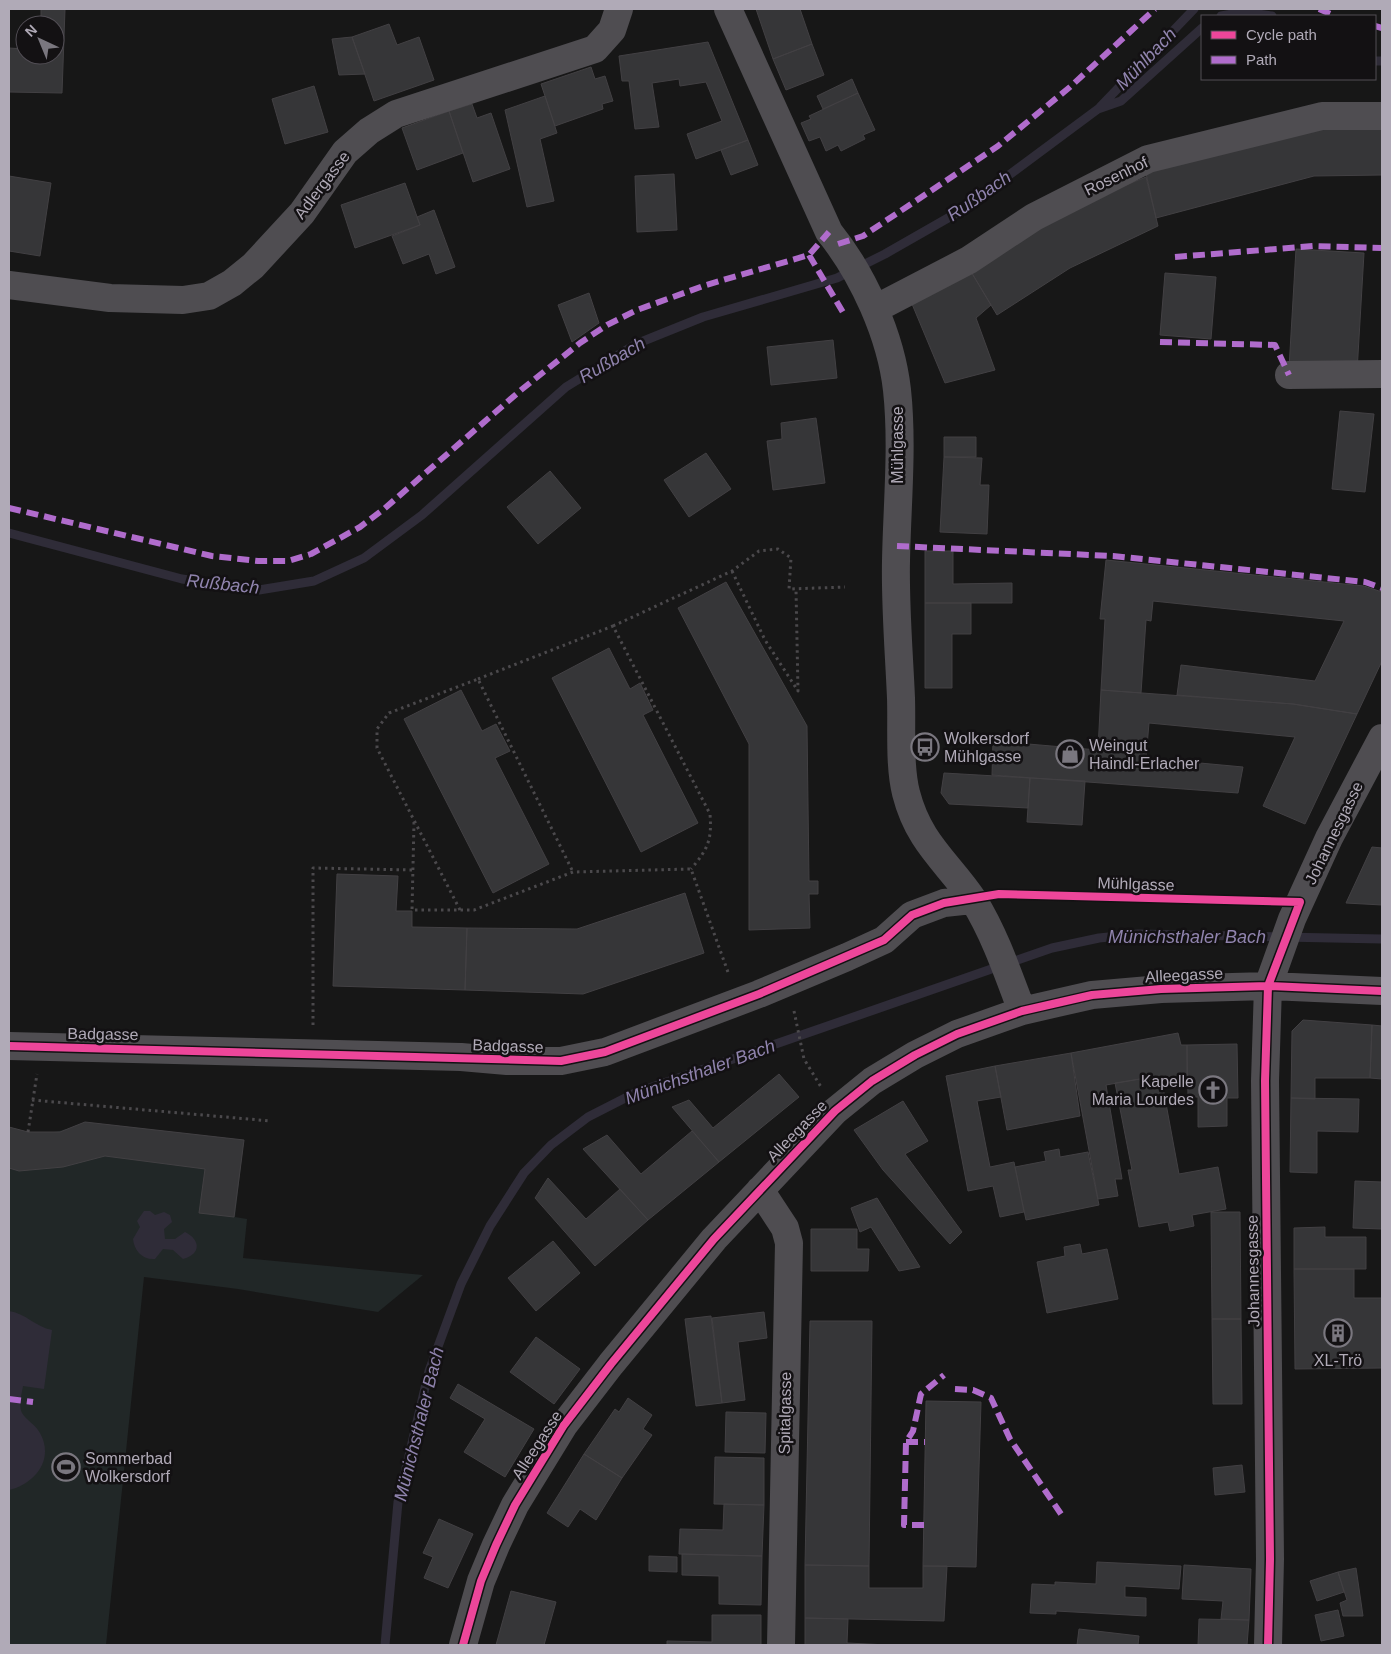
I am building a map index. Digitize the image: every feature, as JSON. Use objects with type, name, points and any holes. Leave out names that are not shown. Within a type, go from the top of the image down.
[{"type":"street","name":"Adlergasse","points":[[9,285],[110,298],[183,300],[208,296],[232,283],[253,266],[302,213],[345,152],[369,131],[396,114],[595,49],[612,30],[619,9]]},
{"type":"street","name":"Mühlgasse","points":[[728,9],[829,232],[842,250],[873,304],[897,389],[899,437],[896,561],[902,744],[906,792],[920,832],[972,900],[994,940],[1022,1012]]},
{"type":"street","name":"Rosenhof","points":[[873,304],[970,260],[1034,217],[1148,159],[1322,116],[1382,116]]},
{"type":"street","points":[[1290,375],[1382,374]]},
{"type":"street","name":"Johannesgasse","points":[[1268,1645],[1270,1560],[1264,1081],[1268,986],[1292,919],[1329,838],[1382,738]]},
{"type":"street","name":"Badgasse","points":[[9,1046],[313,1053],[508,1061],[568,1060],[605,1052],[738,1001],[884,940],[912,915],[944,903],[972,900]]},
{"type":"street","name":"Alleegasse","points":[[463,1645],[481,1581],[496,1545],[520,1497],[564,1425],[611,1364],[714,1239],[835,1110],[872,1082],[915,1055],[957,1034],[1022,1012],[1092,995],[1161,989],[1268,986],[1382,991]]},
{"type":"street","name":"Spitalgasse","points":[[760,1190],[785,1228],[789,1243],[781,1645]]},
{"type":"path","points":[[460,910],[377,748],[377,729],[390,712],[613,626],[732,571],[759,551],[778,549],[791,558],[789,589],[845,587]]},
{"type":"path","points":[[732,571],[765,640],[798,691],[796,589]]},
{"type":"path","points":[[414,822],[412,910],[474,910],[573,872],[691,869],[706,852],[711,833],[710,814],[613,626]]},
{"type":"path","points":[[478,679],[573,872]]},
{"type":"path","points":[[313,1053],[313,868],[413,870]]},
{"type":"path","points":[[691,869],[738,1001]]},
{"type":"path","points":[[796,1018],[804,1058]]},
{"type":"path","points":[[28,1132],[42,1046]]},
{"type":"path","points":[[32,1100],[270,1121]]},
{"type":"shaded area","name":"Sommerbad Wolkersdorf","points":[[85,1122],[244,1140],[235,1217],[247,1219],[243,1258],[423,1275],[378,1312],[238,1289],[144,1277],[106,1645],[9,1645],[9,1127],[30,1132],[47,1133],[65,1130]]},
{"type":"shaded area","points":[[144,1211],[150,1211],[155,1215],[164,1212],[170,1215],[172,1222],[164,1229],[165,1239],[175,1239],[185,1232],[196,1243],[197,1247],[193,1254],[183,1259],[173,1250],[163,1249],[155,1259],[150,1259],[140,1254],[135,1247],[133,1239],[140,1227],[137,1221]]},
{"type":"shaded area","points":[[9,1311],[20,1314],[52,1330],[44,1389],[23,1386],[20,1403],[22,1413],[38,1430],[44,1443],[43,1461],[40,1469],[27,1482],[9,1490]]},
{"type":"building","points":[[41,9],[65,9],[65,15],[41,15]]},
{"type":"building","points":[[756,9],[800,9],[812,44],[773,59]]},
{"type":"building","points":[[389,24],[397,45],[419,37],[434,80],[374,101],[352,37]]},
{"type":"building","points":[[352,37],[365,74],[339,75],[332,39]]},
{"type":"building","points":[[708,42],[748,140],[696,159],[687,134],[722,121],[706,82],[680,86],[679,79],[652,83],[659,127],[635,129],[629,81],[622,81],[619,56]]},
{"type":"building","points":[[812,44],[824,75],[786,90],[773,59]]},
{"type":"building","points":[[9,48],[15,48],[15,65],[63,65],[62,93],[9,92]]},
{"type":"building","points":[[591,67],[595,79],[605,76],[613,101],[602,104],[603,109],[555,126],[541,84]]},
{"type":"building","points":[[852,79],[858,93],[823,109],[817,96]]},
{"type":"building","points":[[314,86],[328,132],[285,144],[272,99]]},
{"type":"building","points":[[858,93],[875,130],[863,135],[865,139],[841,151],[838,145],[826,151],[820,137],[809,141],[801,123],[811,119],[809,116]]},
{"type":"building","points":[[545,96],[557,133],[540,139],[554,201],[527,207],[505,110]]},
{"type":"building","points":[[472,104],[477,118],[491,113],[510,169],[473,182],[449,111]]},
{"type":"building","points":[[449,111],[463,153],[417,170],[402,128]]},
{"type":"building","points":[[1382,125],[1382,175],[1314,176],[1156,218],[1145,169],[1314,127]]},
{"type":"building","points":[[748,140],[758,165],[731,175],[721,150]]},
{"type":"building","points":[[674,174],[677,230],[637,232],[635,176]]},
{"type":"building","points":[[9,176],[51,183],[40,256],[9,251]]},
{"type":"building","points":[[1146,177],[1158,226],[1070,268],[997,315],[970,270],[1089,200]]},
{"type":"building","points":[[405,183],[420,225],[355,248],[341,205]]},
{"type":"building","points":[[434,210],[455,267],[436,274],[429,254],[403,264],[392,236],[420,225],[417,217]]},
{"type":"building","points":[[1296,249],[1364,253],[1357,372],[1289,368]]},
{"type":"building","points":[[970,270],[991,305],[976,318],[995,370],[945,383],[912,304]]},
{"type":"building","points":[[1165,273],[1216,277],[1211,339],[1160,335]]},
{"type":"building","points":[[589,293],[599,323],[572,342],[558,305]]},
{"type":"building","points":[[833,340],[837,378],[771,385],[767,347]]},
{"type":"building","points":[[1340,411],[1374,414],[1365,492],[1332,489]]},
{"type":"building","points":[[816,418],[825,483],[773,490],[767,441],[782,439],[781,423]]},
{"type":"building","points":[[944,437],[976,437],[976,457],[944,457]]},
{"type":"building","points":[[706,453],[731,489],[689,517],[664,480]]},
{"type":"building","points":[[944,457],[982,458],[980,485],[989,485],[987,534],[940,532]]},
{"type":"building","points":[[550,471],[581,508],[538,544],[507,507]]},
{"type":"building","points":[[925,551],[953,551],[953,584],[1012,583],[1012,603],[925,603]]},
{"type":"building","points":[[1106,560],[1364,586],[1382,592],[1382,661],[1357,714],[1293,704],[1177,695],[1181,665],[1315,681],[1344,621],[1153,601],[1151,621],[1146,620],[1141,693],[1101,690],[1105,619],[1100,619]]},
{"type":"building","points":[[726,582],[807,726],[809,881],[818,881],[818,894],[809,894],[810,928],[749,930],[749,744],[678,608]]},
{"type":"building","points":[[925,603],[971,603],[971,634],[952,634],[952,688],[925,688]]},
{"type":"building","points":[[609,648],[630,689],[640,683],[653,710],[643,715],[698,823],[641,852],[552,678]]},
{"type":"building","points":[[461,690],[482,731],[496,724],[510,751],[495,758],[549,864],[493,893],[404,719]]},
{"type":"building","name":"Weingut Haindl-Erlacher","points":[[1101,690],[1293,704],[1357,714],[1305,824],[1263,806],[1295,737],[1149,723],[1146,758],[1243,767],[1238,793],[992,775],[993,741],[1098,750]]},
{"type":"building","points":[[944,773],[1030,778],[1028,808],[949,804],[941,793]]},
{"type":"building","points":[[1030,778],[1085,781],[1082,825],[1027,822]]},
{"type":"building","points":[[1372,847],[1382,848],[1382,905],[1346,903]]},
{"type":"building","points":[[337,874],[398,876],[396,911],[412,911],[412,927],[467,928],[465,990],[333,986]]},
{"type":"building","points":[[685,893],[704,953],[583,994],[465,990],[467,928],[577,929]]},
{"type":"building","points":[[1303,1020],[1372,1025],[1370,1078],[1315,1078],[1315,1099],[1291,1098],[1292,1031]]},
{"type":"building","points":[[1372,1025],[1382,1026],[1382,1079],[1370,1078]]},
{"type":"building","points":[[1178,1033],[1181,1045],[1187,1045],[1187,1082],[1162,1082],[1141,1085],[1140,1079],[1106,1085],[1122,1179],[1115,1179],[1118,1196],[1098,1199],[1071,1053]]},
{"type":"building","name":"Kapelle Maria Lourdes","points":[[1237,1044],[1238,1098],[1227,1098],[1227,1126],[1198,1127],[1198,1097],[1188,1097],[1187,1045]]},
{"type":"building","points":[[1071,1053],[1080,1116],[1007,1130],[995,1066]]},
{"type":"building","points":[[995,1066],[1001,1097],[977,1101],[990,1167],[1014,1162],[1024,1212],[1000,1217],[993,1186],[968,1191],[946,1076]]},
{"type":"building","points":[[779,1074],[799,1097],[719,1162],[672,1107],[689,1100],[713,1128]]},
{"type":"building","points":[[1140,1079],[1141,1085],[1162,1082],[1179,1174],[1218,1167],[1226,1209],[1192,1215],[1194,1226],[1170,1231],[1168,1222],[1139,1227],[1128,1170],[1132,1170],[1115,1083]]},
{"type":"building","points":[[1291,1098],[1359,1099],[1358,1132],[1317,1131],[1317,1173],[1290,1172]]},
{"type":"building","points":[[903,1101],[928,1141],[905,1154],[962,1232],[950,1244],[883,1170],[854,1130]]},
{"type":"building","points":[[85,1122],[244,1140],[234,1217],[199,1213],[205,1169],[105,1156],[63,1167],[19,1171],[9,1168],[9,1127],[28,1132],[60,1132]]},
{"type":"building","points":[[692,1131],[719,1162],[648,1220],[583,1149],[607,1135],[641,1174]]},
{"type":"building","points":[[1059,1149],[1060,1157],[1088,1152],[1099,1205],[1026,1220],[1015,1167],[1046,1161],[1044,1152]]},
{"type":"building","points":[[548,1178],[586,1219],[620,1189],[648,1220],[595,1266],[535,1198]]},
{"type":"building","points":[[1355,1181],[1382,1182],[1382,1229],[1353,1228]]},
{"type":"building","points":[[877,1198],[920,1267],[899,1271],[871,1227],[860,1232],[851,1208]]},
{"type":"building","points":[[1211,1212],[1240,1212],[1241,1319],[1212,1319]]},
{"type":"building","points":[[1325,1227],[1325,1237],[1366,1237],[1366,1269],[1294,1269],[1294,1228]]},
{"type":"building","points":[[811,1229],[857,1229],[857,1249],[869,1249],[868,1271],[811,1271]]},
{"type":"building","points":[[553,1241],[580,1273],[536,1311],[508,1278]]},
{"type":"building","points":[[1080,1244],[1082,1254],[1107,1249],[1118,1299],[1047,1313],[1037,1262],[1065,1256],[1064,1247]]},
{"type":"building","name":"XL-Trö","points":[[1294,1269],[1354,1269],[1354,1298],[1382,1298],[1382,1368],[1295,1369]]},
{"type":"building","points":[[764,1312],[767,1338],[738,1342],[745,1400],[722,1403],[712,1318]]},
{"type":"building","points":[[711,1316],[722,1403],[696,1406],[685,1319]]},
{"type":"building","points":[[1212,1319],[1241,1319],[1242,1404],[1213,1404]]},
{"type":"building","points":[[810,1321],[872,1321],[869,1566],[805,1565]]},
{"type":"building","points":[[536,1337],[580,1369],[554,1404],[510,1372]]},
{"type":"building","points":[[458,1384],[534,1429],[505,1477],[464,1452],[485,1419],[450,1398]]},
{"type":"building","points":[[628,1398],[652,1415],[643,1429],[652,1435],[622,1478],[584,1454],[615,1409],[619,1412]]},
{"type":"building","points":[[926,1401],[981,1402],[976,1567],[923,1566]]},
{"type":"building","points":[[726,1412],[766,1413],[765,1453],[725,1452]]},
{"type":"building","points":[[584,1454],[622,1478],[596,1520],[580,1509],[568,1527],[547,1513]]},
{"type":"building","points":[[715,1457],[764,1458],[764,1505],[714,1504]]},
{"type":"building","points":[[1242,1465],[1245,1492],[1215,1495],[1213,1468]]},
{"type":"building","points":[[724,1504],[764,1505],[762,1556],[679,1554],[680,1529],[723,1530]]},
{"type":"building","points":[[439,1519],[473,1534],[448,1588],[424,1578],[433,1557],[423,1553]]},
{"type":"building","points":[[682,1554],[762,1556],[761,1605],[719,1604],[719,1576],[682,1575]]},
{"type":"building","points":[[649,1556],[677,1557],[677,1572],[649,1571]]},
{"type":"building","points":[[1097,1562],[1181,1566],[1179,1589],[1125,1586],[1125,1597],[1146,1598],[1146,1616],[1056,1611],[1056,1614],[1030,1613],[1032,1584],[1055,1585],[1055,1582],[1096,1584]]},
{"type":"building","points":[[805,1565],[869,1566],[869,1588],[923,1588],[923,1566],[947,1566],[944,1621],[805,1618]]},
{"type":"building","points":[[1184,1565],[1251,1569],[1249,1620],[1221,1619],[1223,1601],[1182,1599]]},
{"type":"building","points":[[1356,1568],[1363,1616],[1343,1616],[1340,1603],[1347,1600],[1338,1572]]},
{"type":"building","points":[[1338,1572],[1344,1592],[1317,1601],[1310,1581]]},
{"type":"building","points":[[511,1591],[556,1602],[544,1645],[496,1645]]},
{"type":"building","points":[[1338,1610],[1344,1636],[1321,1641],[1315,1615]]},
{"type":"building","points":[[712,1615],[761,1615],[761,1645],[667,1645],[667,1641],[712,1642]]},
{"type":"building","points":[[805,1618],[848,1619],[847,1643],[888,1645],[805,1645]]},
{"type":"building","points":[[1199,1619],[1249,1620],[1247,1645],[1198,1645]]},
{"type":"building","points":[[1079,1629],[1139,1636],[1138,1645],[1077,1645]]},
{"type":"waterway","name":"Mühlbach","points":[[1100,107],[1194,9]]},
{"type":"waterway","name":"Rußbach","points":[[1227,15],[1244,12],[1265,15]]},
{"type":"waterway","name":"Rußbach","points":[[9,533],[182,579],[259,590],[314,581],[364,558],[422,515],[566,387],[636,344],[703,317],[837,278],[885,254],[962,210],[1098,109],[1121,101],[1201,29]]},
{"type":"waterway","name":"Rußbach","points":[[1376,61],[1382,61]]},
{"type":"waterway","name":"Münichsthaler Bach","points":[[385,1645],[398,1502],[429,1371],[461,1284],[490,1226],[524,1173],[551,1145],[588,1117],[635,1093],[1052,948],[1099,938],[1138,934],[1382,939]]},
{"type":"marked path","points":[[838,244],[863,236],[998,146],[1070,87],[1155,9]]},
{"type":"marked path","points":[[1319,9],[1333,15]]},
{"type":"marked path","points":[[1376,26],[1382,28]]},
{"type":"marked path","points":[[9,508],[212,556],[258,561],[288,561],[311,554],[360,527],[384,509],[521,390],[580,343],[607,325],[637,310],[706,285],[809,255],[829,232]]},
{"type":"marked path","points":[[1175,257],[1314,246],[1382,248]]},
{"type":"marked path","points":[[809,255],[844,314]]},
{"type":"marked path","points":[[1160,342],[1275,345],[1289,375]]},
{"type":"marked path","points":[[897,546],[1113,556],[1365,582],[1382,588]]},
{"type":"marked path","points":[[924,1525],[904,1525],[906,1442],[913,1431],[921,1394],[944,1375]]},
{"type":"marked path","points":[[955,1389],[973,1390],[991,1398],[1010,1439],[1061,1514]]},
{"type":"marked path","points":[[9,1399],[33,1402]]},
{"type":"marked path","points":[[906,1442],[925,1442]]},
{"type":"cycle path","points":[[9,1046],[561,1061],[605,1052],[759,994],[884,940],[912,915],[944,903],[999,894],[1300,902],[1268,986],[1265,1081],[1270,1559],[1268,1645]]},
{"type":"cycle path","points":[[463,1645],[481,1581],[496,1545],[515,1505],[564,1425],[611,1364],[714,1239],[835,1111],[872,1081],[915,1055],[957,1034],[1022,1011],[1092,995],[1161,989],[1268,986],[1382,991]]},
{"type":"place","name":"Wolkersdorf Mühlgasse","points":[[925,747]]},
{"type":"place","name":"Weingut Haindl-Erlacher","points":[[1070,754]]},
{"type":"place","name":"Kapelle Maria Lourdes","points":[[1213,1090]]},
{"type":"place","name":"XL-Trö","points":[[1338,1333]]},
{"type":"place","name":"Sommerbad Wolkersdorf","points":[[66,1467]]}]
